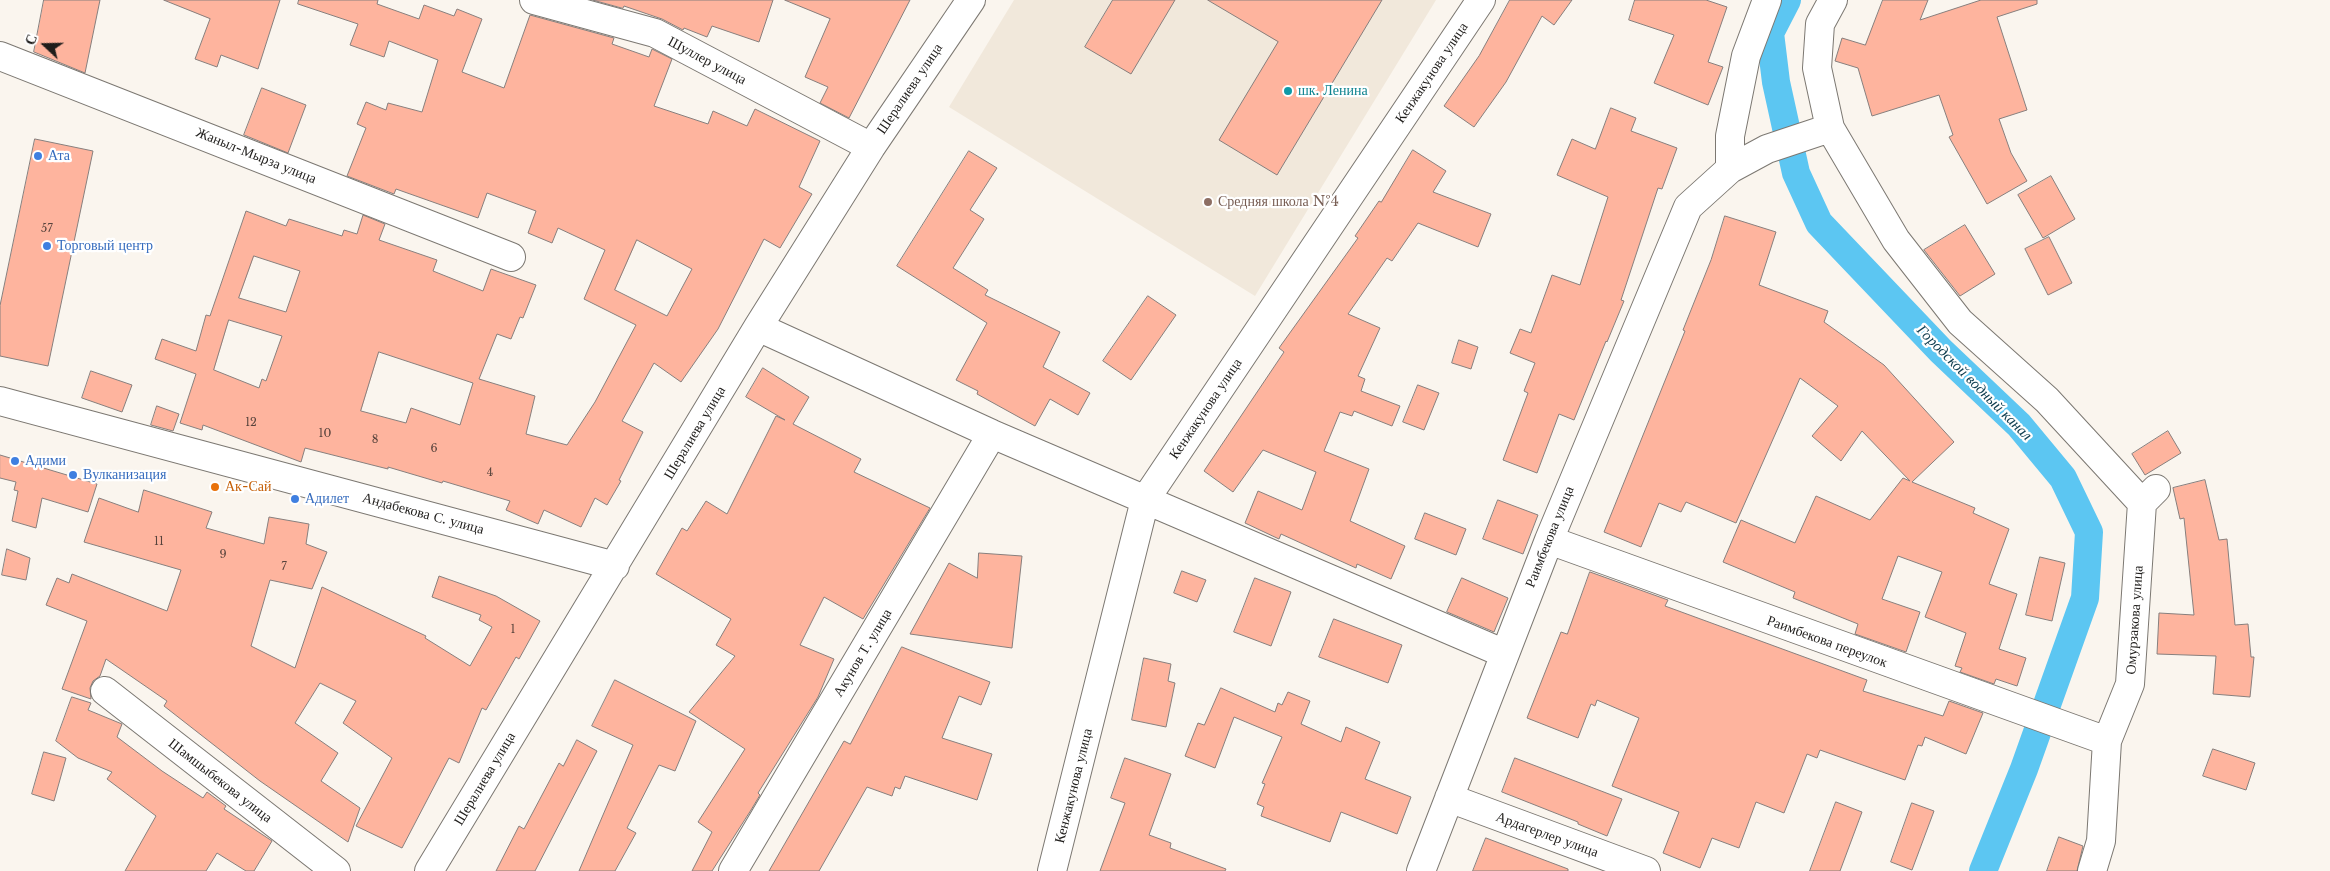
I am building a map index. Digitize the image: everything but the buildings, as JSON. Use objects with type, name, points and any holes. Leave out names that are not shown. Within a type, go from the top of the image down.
[{"type":"street","name":"Шуллер улица","points":[[534,0],[655,33],[870,147]]},
{"type":"street","name":"Шералиева улица","points":[[429,871],[758,327],[870,147],[971,0]]},
{"type":"street","name":"Кенжакунова улица","points":[[1052,871],[1145,500],[1481,0]]},
{"type":"street","points":[[1767,0],[1746,56],[1730,136],[1730,169],[1768,148],[1830,128],[1817,68],[1820,24],[1833,0]]},
{"type":"street","name":"Жаныл-Мырза улица","points":[[0,56],[511,257]]},
{"type":"street","name":"Омурзакова улица","points":[[1830,128],[1896,240],[1960,322],[2047,400],[2149,496],[2130,684],[2107,741],[2101,841],[2092,871]]},
{"type":"street","name":"Раимбекова улица","points":[[1421,871],[1503,653],[1548,540],[1688,207],[1730,169]]},
{"type":"street","points":[[758,327],[992,434],[1503,653]]},
{"type":"street","name":"Андабекова С. улица","points":[[0,401],[615,566]]},
{"type":"street","name":"Акунов Т. улица","points":[[733,871],[992,434]]},
{"type":"street","name":"Раимбекова переулок","points":[[1548,540],[2024,713],[2107,741]]},
{"type":"street","name":"Шамшыбекова улица","points":[[105,691],[336,871]]},
{"type":"street","name":"Ардагерлер улица","points":[[1449,798],[1646,871]]},
{"type":"shaded area","name":"Средняя школа №4","points":[[1014,0],[1436,0],[1255,296],[949,107]]},
{"type":"waterway","name":"Городской водный канал","points":[[1787,0],[1770,33],[1776,82],[1796,173],[1819,223],[1941,351],[2019,425],[2063,478],[2089,532],[2085,598],[2024,769],[1983,871]]},
{"type":"place","name":"шк. Ленина","points":[[1288,91]]},
{"type":"place","name":"Ата","points":[[38,156]]},
{"type":"place","name":"Средняя школа №4","points":[[1208,202]]},
{"type":"place","name":"Торговый центр","points":[[47,246]]},
{"type":"place","name":"Адими","points":[[15,461]]},
{"type":"place","name":"Вулканизация","points":[[73,475]]},
{"type":"place","name":"Ак-Сай","points":[[215,487]]},
{"type":"place","name":"Адилет","points":[[295,499]]}]
